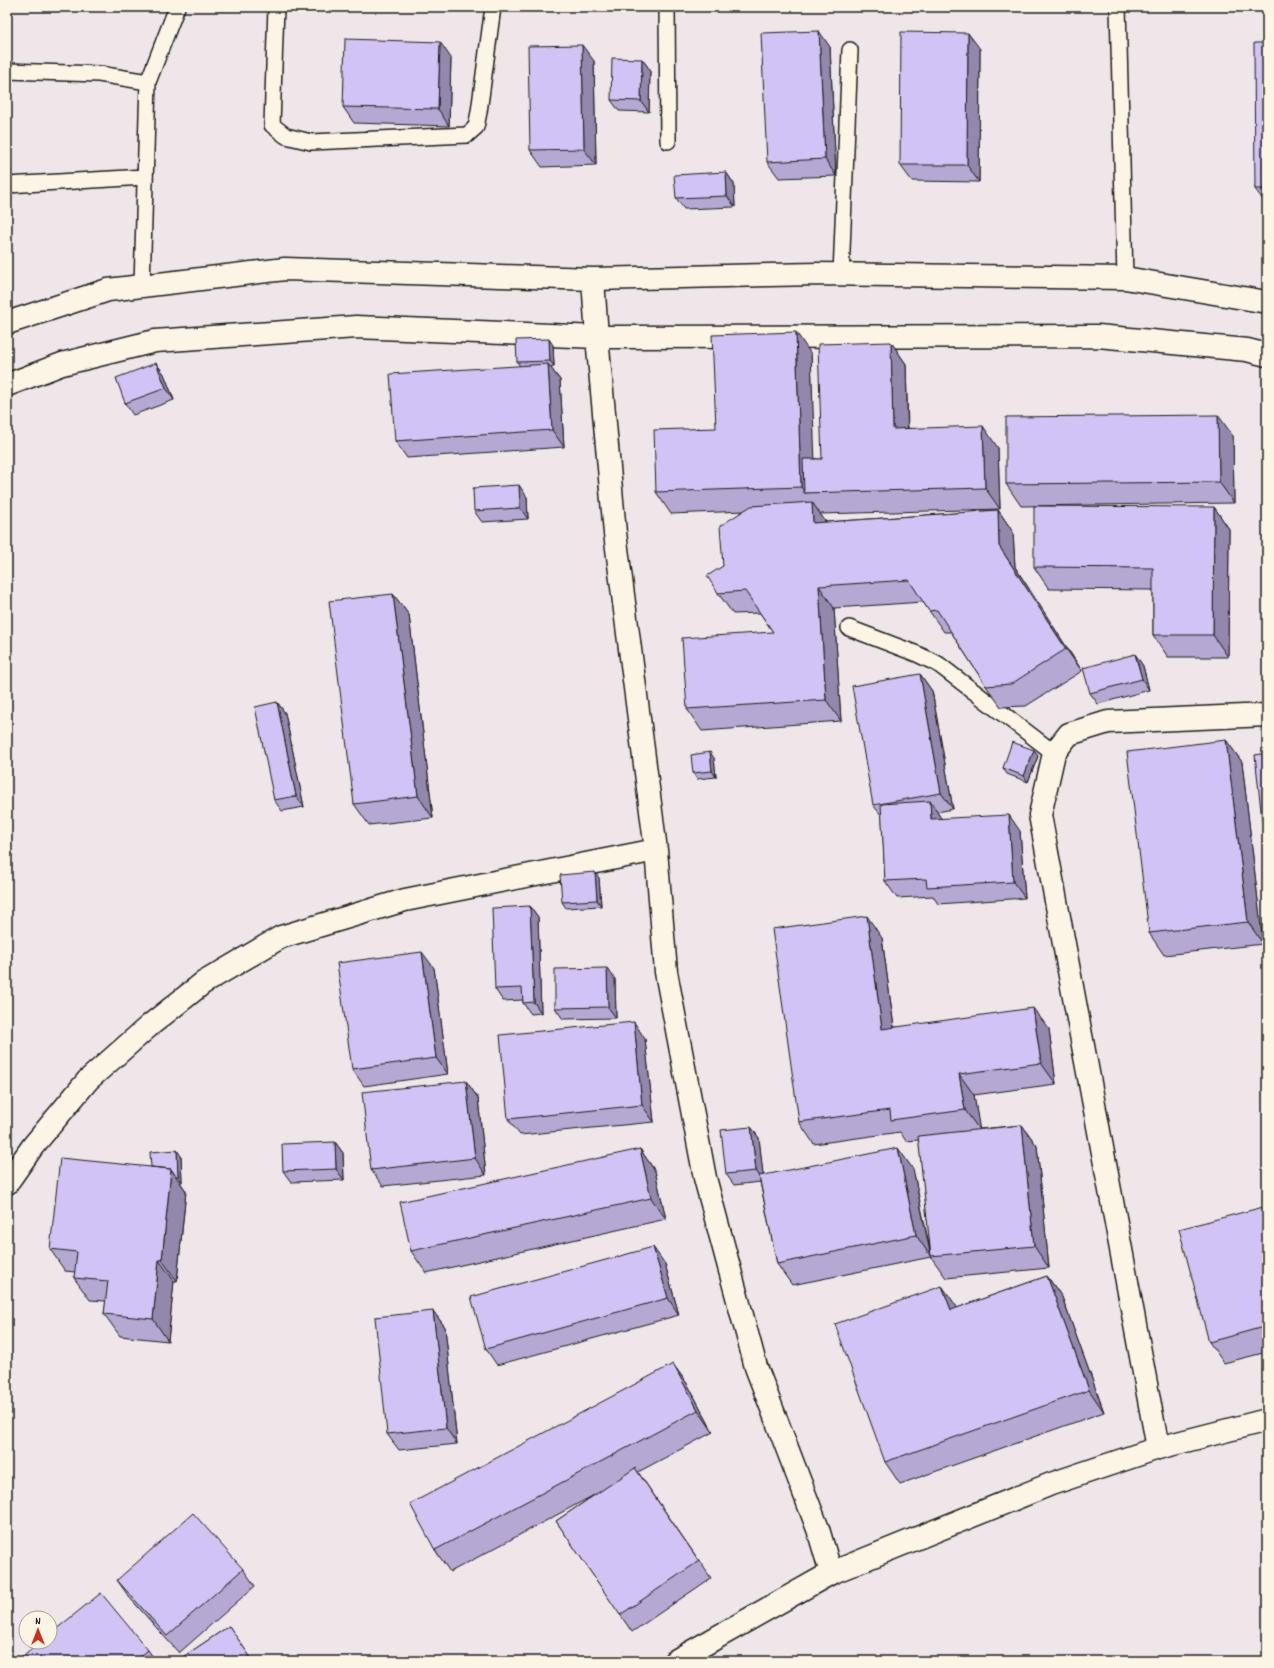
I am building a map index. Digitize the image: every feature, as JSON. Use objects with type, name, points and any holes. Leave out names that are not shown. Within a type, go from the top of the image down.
[{"type":"street","points":[[7,323],[108,290],[285,269],[593,279],[841,275],[1125,278],[1267,302]]},
{"type":"street","points":[[593,279],[615,533],[656,850],[666,972],[705,1178],[756,1367],[818,1529],[831,1573]]},
{"type":"street","points":[[7,385],[62,364],[155,341],[356,327],[597,337],[1098,336],[1247,350],[1267,355]]},
{"type":"street","points":[[1158,1448],[1040,815],[1054,753],[1069,734],[1108,722],[1267,715]]},
{"type":"street","points":[[7,1183],[33,1146],[88,1080],[149,1026],[203,983],[281,937],[405,900],[656,850]]},
{"type":"street","points":[[674,1661],[831,1573],[1052,1484],[1158,1448],[1267,1420]]},
{"type":"lane","points":[[142,286],[148,82],[176,7]]},
{"type":"lane","points":[[276,7],[272,125],[286,136],[311,142],[467,135],[476,127],[493,7]]},
{"type":"lane","points":[[667,7],[668,141]]},
{"type":"lane","points":[[1118,7],[1125,278]]},
{"type":"lane","points":[[841,275],[850,50]]},
{"type":"lane","points":[[7,71],[99,74],[148,82]]},
{"type":"lane","points":[[7,184],[145,177]]},
{"type":"lane","points":[[849,628],[917,654],[938,664],[1054,753]]},
{"type":"building","points":[[819,31],[825,159],[767,162],[761,33]]},
{"type":"building","points":[[901,32],[968,33],[967,165],[900,165]]},
{"type":"building","points":[[345,39],[440,42],[438,109],[343,107]]},
{"type":"building","points":[[1254,43],[1267,43],[1267,189],[1255,189]]},
{"type":"building","points":[[582,45],[584,149],[530,150],[528,46]]},
{"type":"building","points":[[612,58],[642,59],[641,101],[611,100]]},
{"type":"building","points":[[726,172],[727,196],[676,198],[674,175]]},
{"type":"building","points":[[796,332],[801,487],[656,492],[654,430],[716,428],[712,335]]},
{"type":"building","points":[[549,339],[550,361],[517,362],[516,340]]},
{"type":"building","points":[[891,342],[893,429],[983,426],[985,488],[804,493],[803,459],[822,459],[818,344]]},
{"type":"building","points":[[156,363],[166,388],[125,403],[116,378]]},
{"type":"building","points":[[548,364],[552,430],[395,441],[390,374]]},
{"type":"building","points":[[1218,415],[1219,482],[1006,484],[1006,417]]},
{"type":"building","points":[[519,485],[520,508],[474,511],[473,488]]},
{"type":"building","points":[[812,502],[813,523],[998,510],[999,546],[1066,649],[1011,684],[986,686],[937,610],[929,611],[909,580],[819,586],[826,700],[687,709],[682,638],[773,632],[745,591],[718,593],[707,576],[723,566],[720,526],[751,506]]},
{"type":"building","points":[[1034,506],[1214,507],[1213,635],[1153,635],[1153,568],[1034,567]]},
{"type":"building","points":[[393,594],[418,796],[354,804],[329,601]]},
{"type":"building","points":[[1135,654],[1142,679],[1090,693],[1083,668]]},
{"type":"building","points":[[920,674],[941,793],[873,805],[852,686]]},
{"type":"building","points":[[277,702],[296,796],[274,800],[255,707]]},
{"type":"building","points":[[1226,740],[1248,922],[1149,933],[1127,752]]},
{"type":"building","points":[[1012,742],[1034,750],[1024,776],[1003,768]]},
{"type":"building","points":[[710,752],[712,771],[693,773],[691,755]]},
{"type":"building","points":[[1267,753],[1267,866],[1255,755]]},
{"type":"building","points":[[930,801],[931,819],[1009,815],[1013,882],[927,887],[926,879],[885,881],[881,804]]},
{"type":"building","points":[[595,872],[597,900],[562,902],[560,875]]},
{"type":"building","points":[[530,906],[534,1002],[523,1003],[522,988],[495,989],[492,908]]},
{"type":"building","points":[[867,916],[882,1029],[1033,1008],[1041,1063],[959,1074],[965,1110],[891,1120],[890,1110],[799,1122],[772,929]]},
{"type":"building","points":[[422,952],[436,1058],[352,1069],[337,963]]},
{"type":"building","points":[[607,968],[608,1007],[555,1008],[555,969]]},
{"type":"building","points":[[634,1022],[642,1105],[508,1119],[500,1035]]},
{"type":"building","points":[[466,1081],[475,1158],[371,1170],[362,1092]]},
{"type":"building","points":[[1022,1125],[1034,1246],[931,1256],[918,1136]]},
{"type":"building","points":[[751,1127],[756,1171],[726,1174],[721,1130]]},
{"type":"building","points":[[335,1142],[336,1169],[283,1171],[282,1144]]},
{"type":"building","points":[[898,1148],[916,1235],[777,1264],[759,1176]]},
{"type":"building","points":[[640,1149],[651,1198],[411,1251],[400,1202]]},
{"type":"building","points":[[177,1150],[178,1176],[176,1176],[171,1169],[151,1167],[150,1152]]},
{"type":"building","points":[[60,1158],[171,1169],[162,1260],[159,1260],[153,1319],[104,1314],[108,1281],[74,1278],[77,1252],[50,1249]]},
{"type":"building","points":[[1267,1206],[1267,1326],[1209,1342],[1179,1229]]},
{"type":"building","points":[[653,1247],[668,1298],[486,1349],[471,1297]]},
{"type":"building","points":[[1047,1276],[1089,1390],[885,1462],[835,1324],[942,1286],[951,1310]]},
{"type":"building","points":[[433,1311],[446,1428],[387,1434],[375,1317]]},
{"type":"building","points":[[673,1364],[698,1410],[435,1550],[410,1504]]},
{"type":"building","points":[[635,1468],[699,1561],[620,1615],[556,1521]]},
{"type":"building","points":[[193,1513],[243,1569],[167,1636],[117,1580]]},
{"type":"building","points":[[101,1593],[148,1650],[135,1661],[17,1661],[31,1650],[58,1650],[58,1628]]},
{"type":"building","points":[[229,1626],[251,1658],[247,1661],[177,1661]]},
{"type":"building","points":[[788,1658],[790,1661],[779,1661]]}]
